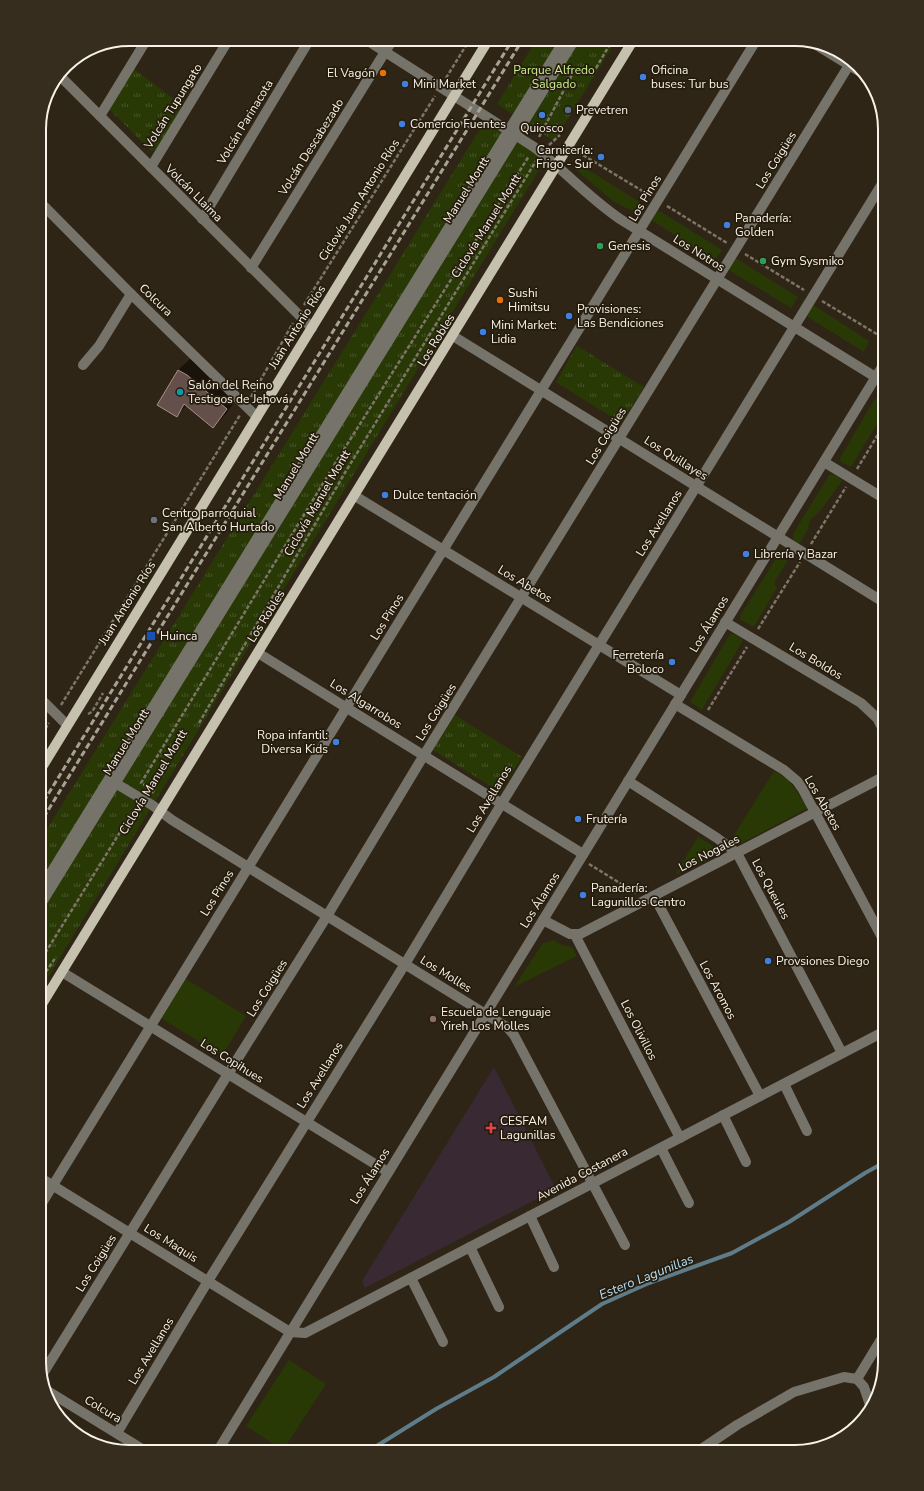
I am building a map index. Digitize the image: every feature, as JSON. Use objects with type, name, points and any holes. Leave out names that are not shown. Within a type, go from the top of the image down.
[{"type":"main road","name":"Juan Antonio Ríos","points":[[46,760],[486,46]]},
{"type":"main road","name":"Los Robles","points":[[258,653],[630,46]]},
{"type":"main road","points":[[46,998],[258,653]]},
{"type":"street","points":[[100,116],[143,46]]},
{"type":"street","name":"Volcán Tupungato","points":[[150,167],[226,46]]},
{"type":"street","name":"Volcán Parinacota","points":[[202,219],[306,46]]},
{"type":"street","name":"Los Notros","points":[[377,46],[455,95],[538,150],[597,202],[639,231],[876,377]]},
{"type":"street","name":"Volcán Descabezado","points":[[251,268],[388,46]]},
{"type":"street","name":"Manuel Montt","points":[[46,895],[112,781],[512,132],[561,46]]},
{"type":"street","name":"Manuel Montt","points":[[512,132],[570,46]]},
{"type":"street","name":"Los Pinos","points":[[46,1196],[753,46]]},
{"type":"street","name":"Los Coigües","points":[[47,1368],[327,916],[424,755],[849,66]]},
{"type":"street","name":"Volcán Llaima","points":[[63,79],[312,328]]},
{"type":"street","name":"Los Avellanos","points":[[117,1432],[208,1281],[405,964],[502,803],[878,190]]},
{"type":"street","name":"Colcura","points":[[46,208],[131,294],[257,416]]},
{"type":"street","points":[[83,365],[99,346],[131,294]]},
{"type":"street","name":"Los Quillayes","points":[[453,336],[878,599]]},
{"type":"street","name":"Los Álamos","points":[[221,1445],[878,374]]},
{"type":"street","points":[[824,462],[878,495]]},
{"type":"street","name":"Los Abetos","points":[[355,496],[681,695]]},
{"type":"street","name":"Los Boldos","points":[[725,622],[862,703],[878,721]]},
{"type":"street","name":"Los Algarrobos","points":[[258,653],[502,803],[582,856]]},
{"type":"street","points":[[46,704],[67,725]]},
{"type":"street","name":"Los Abetos","points":[[675,704],[790,774],[802,788],[878,930]]},
{"type":"street","name":"Los Nogales","points":[[575,935],[737,854],[878,780]]},
{"type":"street","name":"Manuel Montt","points":[[46,881],[112,781]]},
{"type":"street","name":"Los Molles","points":[[112,781],[147,802],[172,820],[505,1025],[514,1035],[625,1245]]},
{"type":"street","name":"Los Queules","points":[[628,781],[717,838],[737,854],[842,1053]]},
{"type":"street","name":"Los Aromos","points":[[651,898],[760,1096]]},
{"type":"street","points":[[543,920],[563,931],[575,935]]},
{"type":"street","name":"Los Olivillos","points":[[575,935],[680,1138]]},
{"type":"street","name":"Los Copihues","points":[[62,972],[388,1172]]},
{"type":"street","name":"Avenida Costanera","points":[[290,1332],[309,1332],[878,1034]]},
{"type":"street","points":[[784,1084],[807,1131]]},
{"type":"street","points":[[723,1115],[746,1162]]},
{"type":"street","points":[[661,1148],[690,1203]]},
{"type":"street","name":"Los Maquis","points":[[46,1181],[290,1332]]},
{"type":"street","points":[[530,1216],[554,1267]]},
{"type":"street","points":[[470,1247],[499,1307]]},
{"type":"street","points":[[411,1278],[443,1342]]},
{"type":"street","points":[[857,1379],[878,1344]]},
{"type":"street","points":[[707,1445],[737,1425],[794,1392],[844,1377],[857,1379],[864,1387],[869,1400]]},
{"type":"street","name":"Colcura","points":[[52,1393],[136,1445]]},
{"type":"path","name":"Ciclovía Juan Antonio Ríos","points":[[46,728],[246,406],[298,315],[466,46]]},
{"type":"path","points":[[46,951],[135,807],[142,810],[147,802],[154,790],[141,783],[336,462],[527,160],[538,150],[573,73],[596,68],[609,46]]},
{"type":"path","name":"Ciclovía Manuel Montt","points":[[199,723],[346,471],[538,150],[560,136],[564,129]]},
{"type":"path","points":[[702,720],[878,434]]},
{"type":"path","points":[[86,713],[90,714],[92,712],[103,693]]},
{"type":"path","points":[[582,856],[651,898]]},
{"type":"path","points":[[46,972],[59,952]]},
{"type":"shaded area","name":"CESFAM Lagunillas","points":[[494,1067],[556,1189],[365,1288],[362,1281]]},
{"type":"green space","name":"Parque Alfredo Salgado","points":[[533,46],[613,46],[554,141],[497,104]]},
{"type":"green space","points":[[133,68],[183,106],[157,149],[151,151],[108,108]]},
{"type":"green space","points":[[485,121],[533,150],[543,163],[46,980],[46,831]]},
{"type":"green space","points":[[576,162],[641,203],[634,212],[613,201],[574,168]]},
{"type":"green space","points":[[650,205],[722,250],[714,261],[644,215]]},
{"type":"green space","points":[[729,254],[798,297],[791,308],[722,266]]},
{"type":"green space","points":[[804,299],[869,341],[864,352],[798,311]]},
{"type":"green space","points":[[577,346],[644,387],[621,423],[556,382]]},
{"type":"green space","points":[[878,398],[878,423],[851,467],[841,462],[840,458],[874,400]]},
{"type":"green space","points":[[830,474],[837,476],[842,481],[821,510],[810,520],[808,529],[800,543],[794,541],[794,532]]},
{"type":"green space","points":[[784,549],[790,554],[789,558],[774,583],[777,588],[754,627],[741,620],[740,616],[780,552]]},
{"type":"green space","points":[[730,634],[734,634],[743,640],[702,710],[690,702]]},
{"type":"green space","points":[[455,715],[522,757],[500,792],[433,750]]},
{"type":"green space","points":[[774,771],[788,779],[808,808],[738,845],[731,840]]},
{"type":"green space","points":[[698,837],[723,852],[675,875]]},
{"type":"green space","points":[[554,940],[562,945],[572,947],[577,956],[514,987],[543,943]]},
{"type":"green space","points":[[178,974],[246,1016],[222,1056],[153,1013]]},
{"type":"green space","points":[[289,1360],[326,1384],[286,1445],[275,1445],[246,1426]]},
{"type":"building","points":[[178,370],[187,375],[227,409],[213,428],[184,404],[177,417],[157,405]]},
{"type":"waterway","name":"Estero Lagunillas","points":[[378,1445],[436,1409],[494,1377],[602,1304],[649,1283],[732,1253],[789,1222],[878,1166]]},
{"type":"railway","points":[[46,798],[509,46]]},
{"type":"railway","points":[[46,814],[519,46]]},
{"type":"place","name":"El Vagón","points":[[383,73]]},
{"type":"place","name":"Oficina buses: Tur bus","points":[[643,77]]},
{"type":"place","name":"Mini Market","points":[[405,84]]},
{"type":"place","name":"Prevetren","points":[[568,110]]},
{"type":"place","name":"Quiosco","points":[[542,115]]},
{"type":"place","name":"Comercio Fuentes","points":[[402,124]]},
{"type":"place","name":"Carnicería: Frigo - Sur","points":[[601,157]]},
{"type":"place","name":"Panadería: Golden","points":[[727,225]]},
{"type":"place","name":"Genesis","points":[[600,246]]},
{"type":"place","name":"Gym Sysmiko","points":[[763,261]]},
{"type":"place","name":"Sushi Himitsu","points":[[500,300]]},
{"type":"place","name":"Provisiones: Las Bendiciones","points":[[569,316]]},
{"type":"place","name":"Mini Market: Lidia","points":[[483,332]]},
{"type":"place","name":"Salón del Reino Testigos de Jehová","points":[[180,392]]},
{"type":"place","name":"Dulce tentación","points":[[385,495]]},
{"type":"place","name":"Centro parroquial San Alberto Hurtado","points":[[154,520]]},
{"type":"place","name":"Librería y Bazar","points":[[746,554]]},
{"type":"place","name":"Huinca","points":[[151,636]]},
{"type":"place","name":"Ferretería Boloco","points":[[672,662]]},
{"type":"place","name":"Ropa infantil: Diversa Kids","points":[[336,742]]},
{"type":"place","name":"Frutería","points":[[578,819]]},
{"type":"place","name":"Panadería: Lagunillos Centro","points":[[583,895]]},
{"type":"place","name":"Provsiones Diego","points":[[768,961]]},
{"type":"place","name":"Escuela de Lenguaje Yireh Los Molles","points":[[433,1019]]},
{"type":"place","name":"CESFAM Lagunillas","points":[[491,1128]]}]
